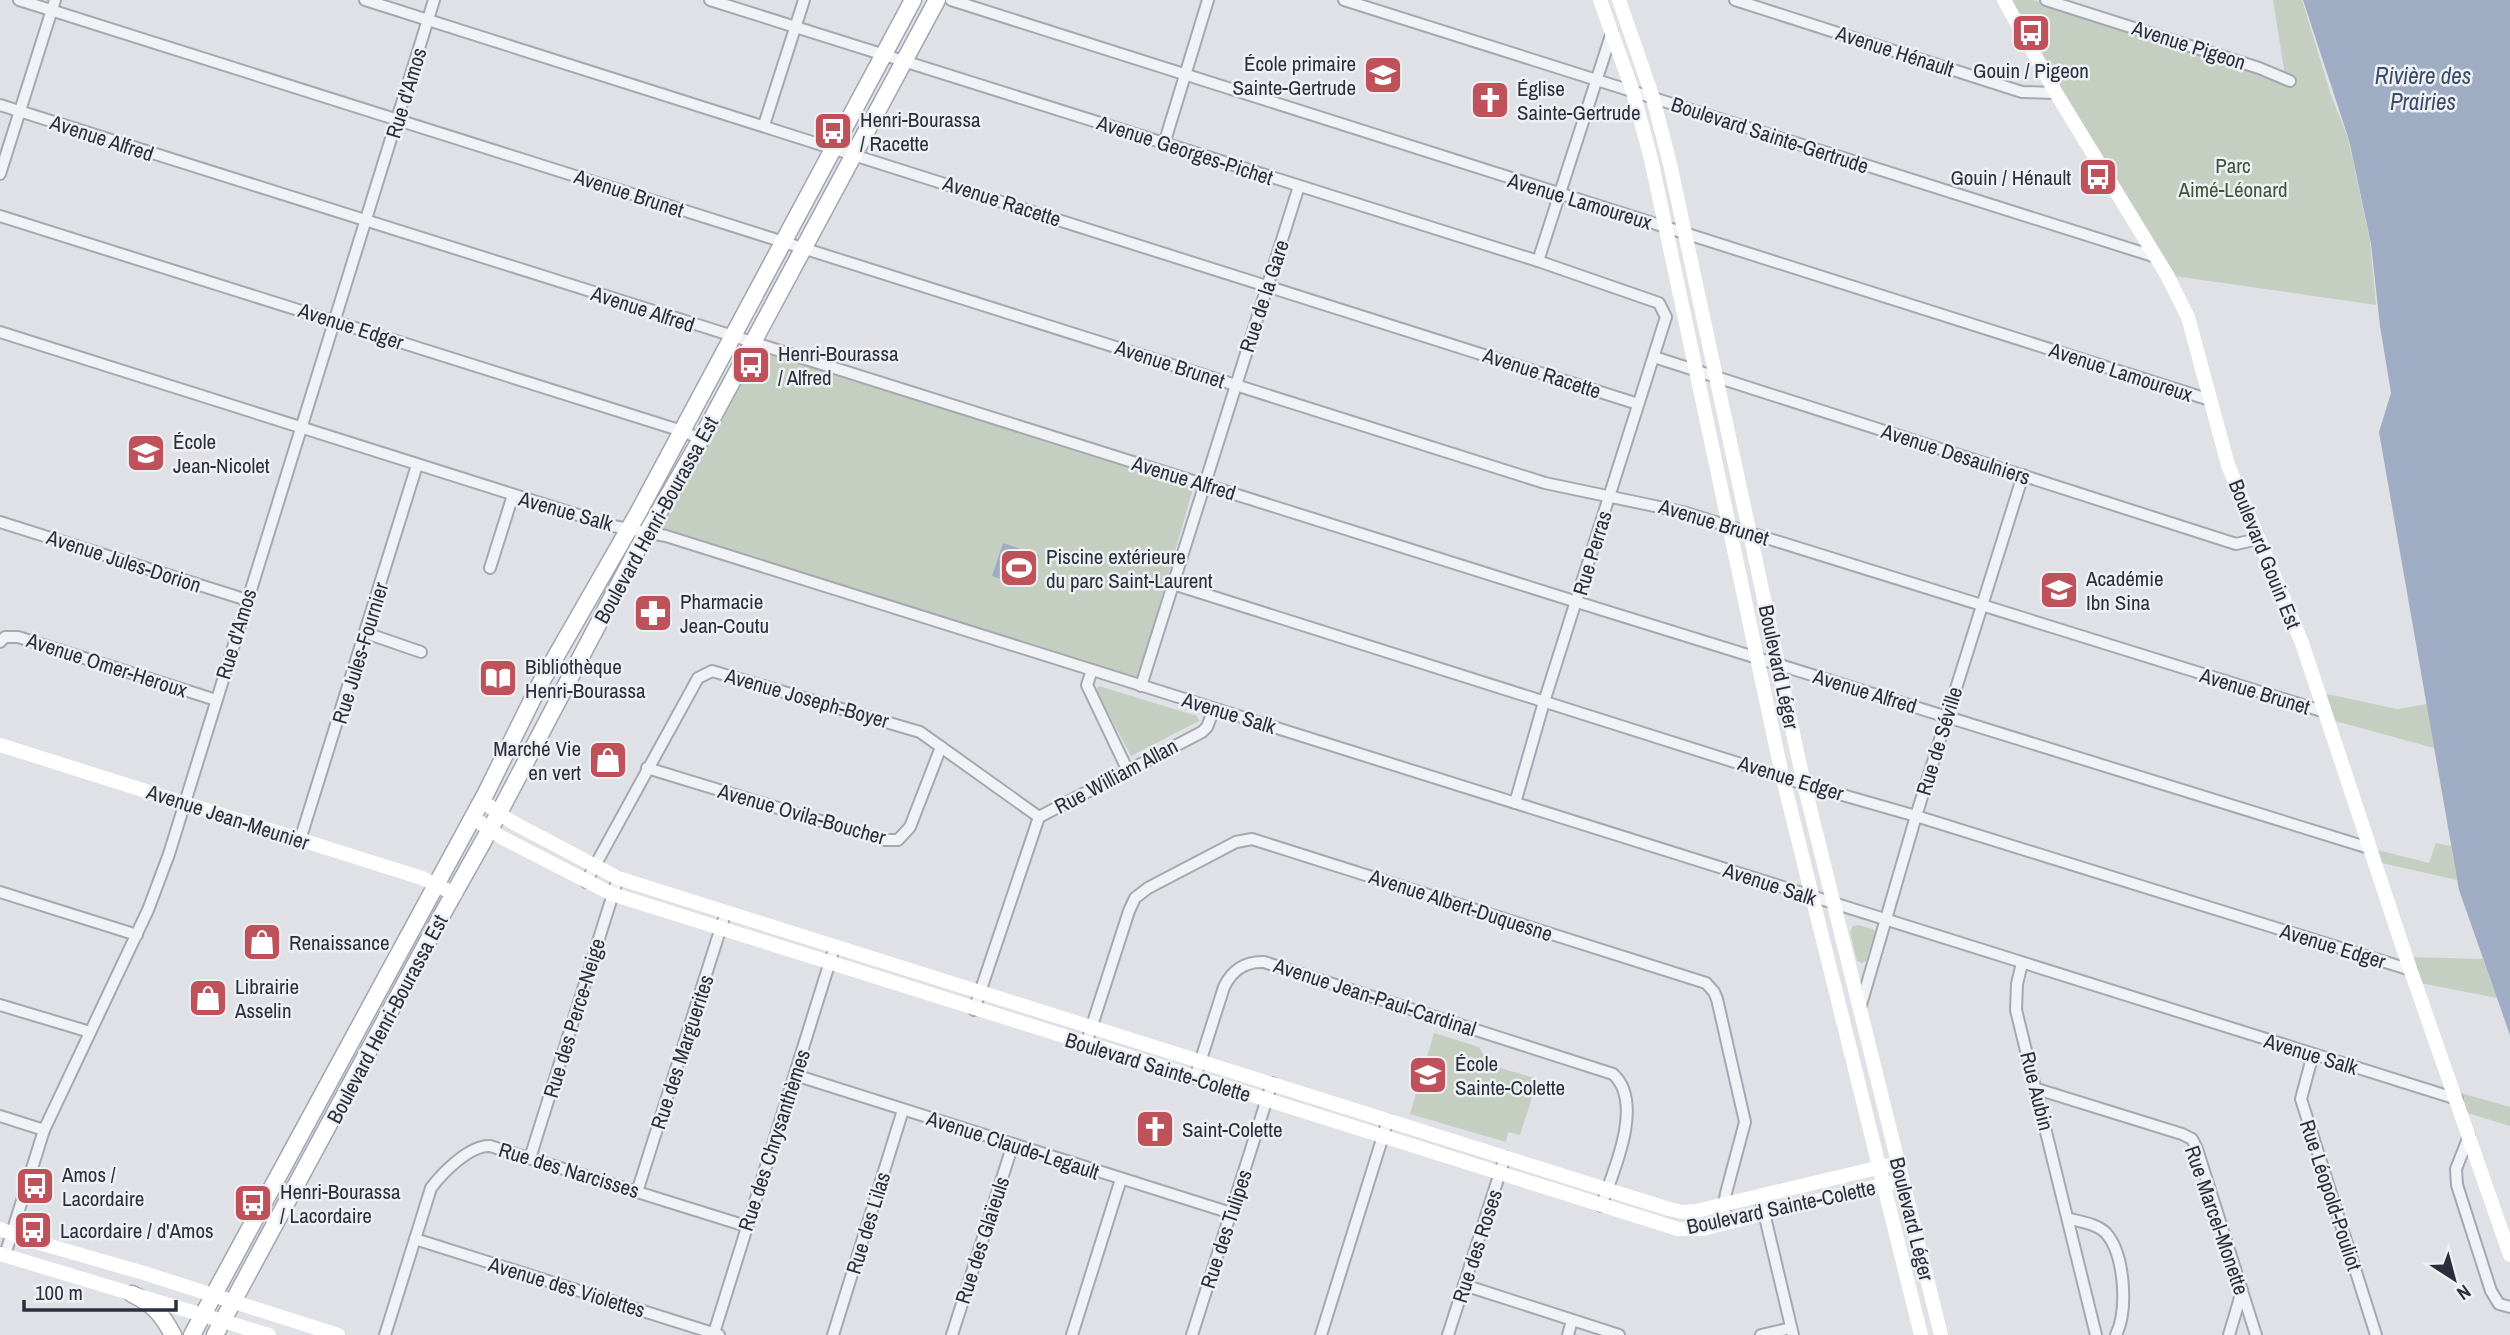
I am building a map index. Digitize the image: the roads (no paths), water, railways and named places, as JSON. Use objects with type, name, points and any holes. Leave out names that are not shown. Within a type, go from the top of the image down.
[{"type":"main road","name":"Boulevard Henri-Bourassa Est","points":[[192,1335],[482,801],[540,684],[682,431],[913,0]]},
{"type":"main road","name":"Boulevard Henri-Bourassa Est","points":[[218,1329],[937,0]]},
{"type":"main road","points":[[132,1294],[150,1302],[159,1311],[173,1335]]},
{"type":"street","name":"Avenue Brunet","points":[[19,0],[53,5],[398,119],[1545,483],[1665,507],[1730,526],[2325,712]]},
{"type":"street","name":"Avenue Racette","points":[[365,0],[1638,404]]},
{"type":"street","name":"Rue d'Amos","points":[[2,1254],[6,1231],[44,1130],[155,892],[434,0]]},
{"type":"street","name":"Avenue Georges-Pichet","points":[[710,0],[1538,261],[1659,303]]},
{"type":"street","points":[[764,125],[804,0]]},
{"type":"street","name":"Avenue Lamoureux","points":[[951,0],[2210,400]]},
{"type":"street","points":[[1164,144],[1208,0]]},
{"type":"street","name":"Boulevard Sainte-Gertrude","points":[[1344,0],[2156,257]]},
{"type":"street","name":"Boulevard Léger","points":[[1600,0],[1633,92],[1666,228],[1782,775],[1921,1335]]},
{"type":"street","name":"Boulevard Léger","points":[[1619,0],[1653,98],[1687,235],[1804,784],[1941,1335]]},
{"type":"street","name":"Avenue Hénault","points":[[1735,0],[2022,92],[2056,93]]},
{"type":"street","name":"Boulevard Gouin Est","points":[[2004,0],[2056,93],[2156,257],[2188,317],[2228,465],[2302,643],[2369,848],[2510,1255]]},
{"type":"street","name":"Avenue Pigeon","points":[[2046,0],[2237,60],[2290,81]]},
{"type":"street","points":[[0,174],[53,5]]},
{"type":"street","points":[[1538,261],[1612,32]]},
{"type":"street","name":"Avenue Alfred","points":[[0,105],[1577,602],[2369,848]]},
{"type":"street","name":"Rue de la Gare","points":[[1142,686],[1299,186]]},
{"type":"street","name":"Avenue Edger","points":[[0,216],[701,439]]},
{"type":"street","name":"Rue Perras","points":[[1515,803],[1544,702],[1666,317],[1659,303]]},
{"type":"street","name":"Avenue Salk","points":[[0,332],[417,466],[613,526],[666,537],[2457,1100]]},
{"type":"street","name":"Avenue Desaulniers","points":[[1654,357],[2236,544],[2258,539]]},
{"type":"street","name":"Rue Jules-Fournier","points":[[300,840],[417,466]]},
{"type":"street","name":"Rue de Séville","points":[[1859,1009],[2022,475]]},
{"type":"street","points":[[491,568],[513,495]]},
{"type":"street","name":"Avenue Jules-Dorion","points":[[0,522],[247,600]]},
{"type":"street","name":"Avenue Edger","points":[[1173,584],[1804,784],[1916,816],[2411,970]]},
{"type":"street","points":[[366,633],[421,652]]},
{"type":"street","name":"Avenue Omer-Heroux","points":[[0,642],[5,637],[18,637],[216,700]]},
{"type":"street","points":[[1092,670],[1087,685],[1126,769]]},
{"type":"street","name":"Avenue Joseph-Boyer","points":[[586,882],[698,678],[712,671],[920,732],[1039,817]]},
{"type":"street","name":"Rue William Allan","points":[[974,1010],[1039,817],[1126,769],[1202,732],[1207,727],[1214,709]]},
{"type":"street","name":"Avenue Jean-Meunier","points":[[0,745],[435,884],[455,894]]},
{"type":"street","name":"Avenue Ovila-Boucher","points":[[647,768],[883,840],[898,840],[910,827],[942,747]]},
{"type":"street","name":"Boulevard Sainte-Colette","points":[[482,801],[594,867],[618,878],[1682,1212],[1724,1205],[1898,1163]]},
{"type":"street","name":"Boulevard Sainte-Colette","points":[[472,817],[490,830],[612,894],[974,1010],[1685,1230],[1765,1214],[1902,1180]]},
{"type":"street","name":"Avenue Albert-Duquesne","points":[[1086,1044],[1135,898],[1148,888],[1236,842],[1252,839],[1706,983],[1717,999],[1745,1122],[1724,1205],[1727,1222]]},
{"type":"street","name":"Rue des Perce-Neige","points":[[530,1158],[618,878]]},
{"type":"street","points":[[0,892],[137,935]]},
{"type":"street","name":"Rue des Marguerites","points":[[637,1192],[726,912]]},
{"type":"street","name":"Rue des Chrysanthèmes","points":[[716,1334],[746,1226],[835,946]]},
{"type":"street","name":"Avenue Jean-Paul-Cardinal","points":[[1195,1078],[1229,976],[1248,963],[1264,962],[1613,1074],[1619,1079],[1624,1091],[1627,1118],[1601,1206]]},
{"type":"street","name":"Rue Aubin","points":[[2022,963],[2017,984],[2017,1010],[2070,1219],[2096,1335]]},
{"type":"street","points":[[0,1004],[90,1032]]},
{"type":"street","name":"Rue Léopold-Pouliot","points":[[2313,1054],[2301,1099],[2376,1335]]},
{"type":"street","name":"Avenue Claude-Legault","points":[[794,1075],[1231,1213]]},
{"type":"street","name":"Rue des Tulipes","points":[[1192,1335],[1272,1083]]},
{"type":"street","name":"Rue Marcel-Monette","points":[[2037,1089],[2192,1139],[2256,1335]]},
{"type":"street","name":"Rue des Lilas","points":[[833,1335],[904,1110]]},
{"type":"street","points":[[0,1116],[44,1130]]},
{"type":"street","points":[[1321,1335],[1388,1120]]},
{"type":"street","points":[[2469,1136],[2456,1169],[2457,1185],[2491,1291],[2499,1304],[2510,1307]]},
{"type":"street","name":"Rue des Glaïeuls","points":[[952,1335],[1013,1144]]},
{"type":"street","name":"Rue des Narcisses","points":[[385,1335],[431,1188],[440,1176],[477,1146],[490,1146],[746,1226]]},
{"type":"street","name":"Rue des Roses","points":[[1448,1335],[1505,1157]]},
{"type":"street","points":[[1072,1335],[1121,1179]]},
{"type":"street","points":[[1760,1196],[1792,1331],[1761,1335]]},
{"type":"street","points":[[2070,1219],[2102,1230],[2109,1238],[2115,1253],[2121,1272],[2123,1295],[2116,1335]]},
{"type":"street","points":[[6,1231],[338,1335]]},
{"type":"street","name":"Avenue des Violettes","points":[[415,1240],[716,1334]]},
{"type":"street","points":[[2,1254],[204,1315],[218,1329],[269,1335]]},
{"type":"street","points":[[1464,1285],[1619,1335]]},
{"type":"street","points":[[2229,1335],[2242,1290]]},
{"type":"street","points":[[1568,1335],[1572,1320]]},
{"type":"water","name":"Rivière des Prairies","points":[[2303,0],[2510,0],[2510,1035],[2459,890],[2379,432],[2391,393],[2371,244],[2349,140]]},
{"type":"water","points":[[1003,543],[1039,555],[1034,570],[1019,566],[1013,583],[992,576]]},
{"type":"place","name":"Gouin / Pigeon","points":[[2031,33]]},
{"type":"place","name":"École primaire Sainte-Gertrude","points":[[1383,75]]},
{"type":"place","name":"Église Sainte-Gertrude","points":[[1490,100]]},
{"type":"place","name":"Henri-Bourassa / Racette","points":[[833,131]]},
{"type":"place","name":"Gouin / Hénault","points":[[2098,177]]},
{"type":"place","name":"Henri-Bourassa / Alfred","points":[[751,365]]},
{"type":"place","name":"École Jean-Nicolet","points":[[146,453]]},
{"type":"place","name":"Piscine extérieure du parc Saint-Laurent","points":[[1019,568]]},
{"type":"place","name":"Académie Ibn Sina","points":[[2059,590]]},
{"type":"place","name":"Pharmacie Jean-Coutu","points":[[653,613]]},
{"type":"place","name":"Bibliothèque Henri-Bourassa","points":[[498,678]]},
{"type":"place","name":"Marché Vie en vert","points":[[608,760]]},
{"type":"place","name":"Renaissance","points":[[262,942]]},
{"type":"place","name":"Librairie Asselin","points":[[208,998]]},
{"type":"place","name":"École Sainte-Colette","points":[[1428,1075]]},
{"type":"place","name":"Saint-Colette","points":[[1155,1129]]},
{"type":"place","name":"Amos / Lacordaire","points":[[35,1186]]},
{"type":"place","name":"Henri-Bourassa / Lacordaire","points":[[253,1203]]},
{"type":"place","name":"Lacordaire / d'Amos","points":[[33,1230]]},
{"type":"park label","name":"Parc Aimé-Léonard","points":[[2233,177]]}]
